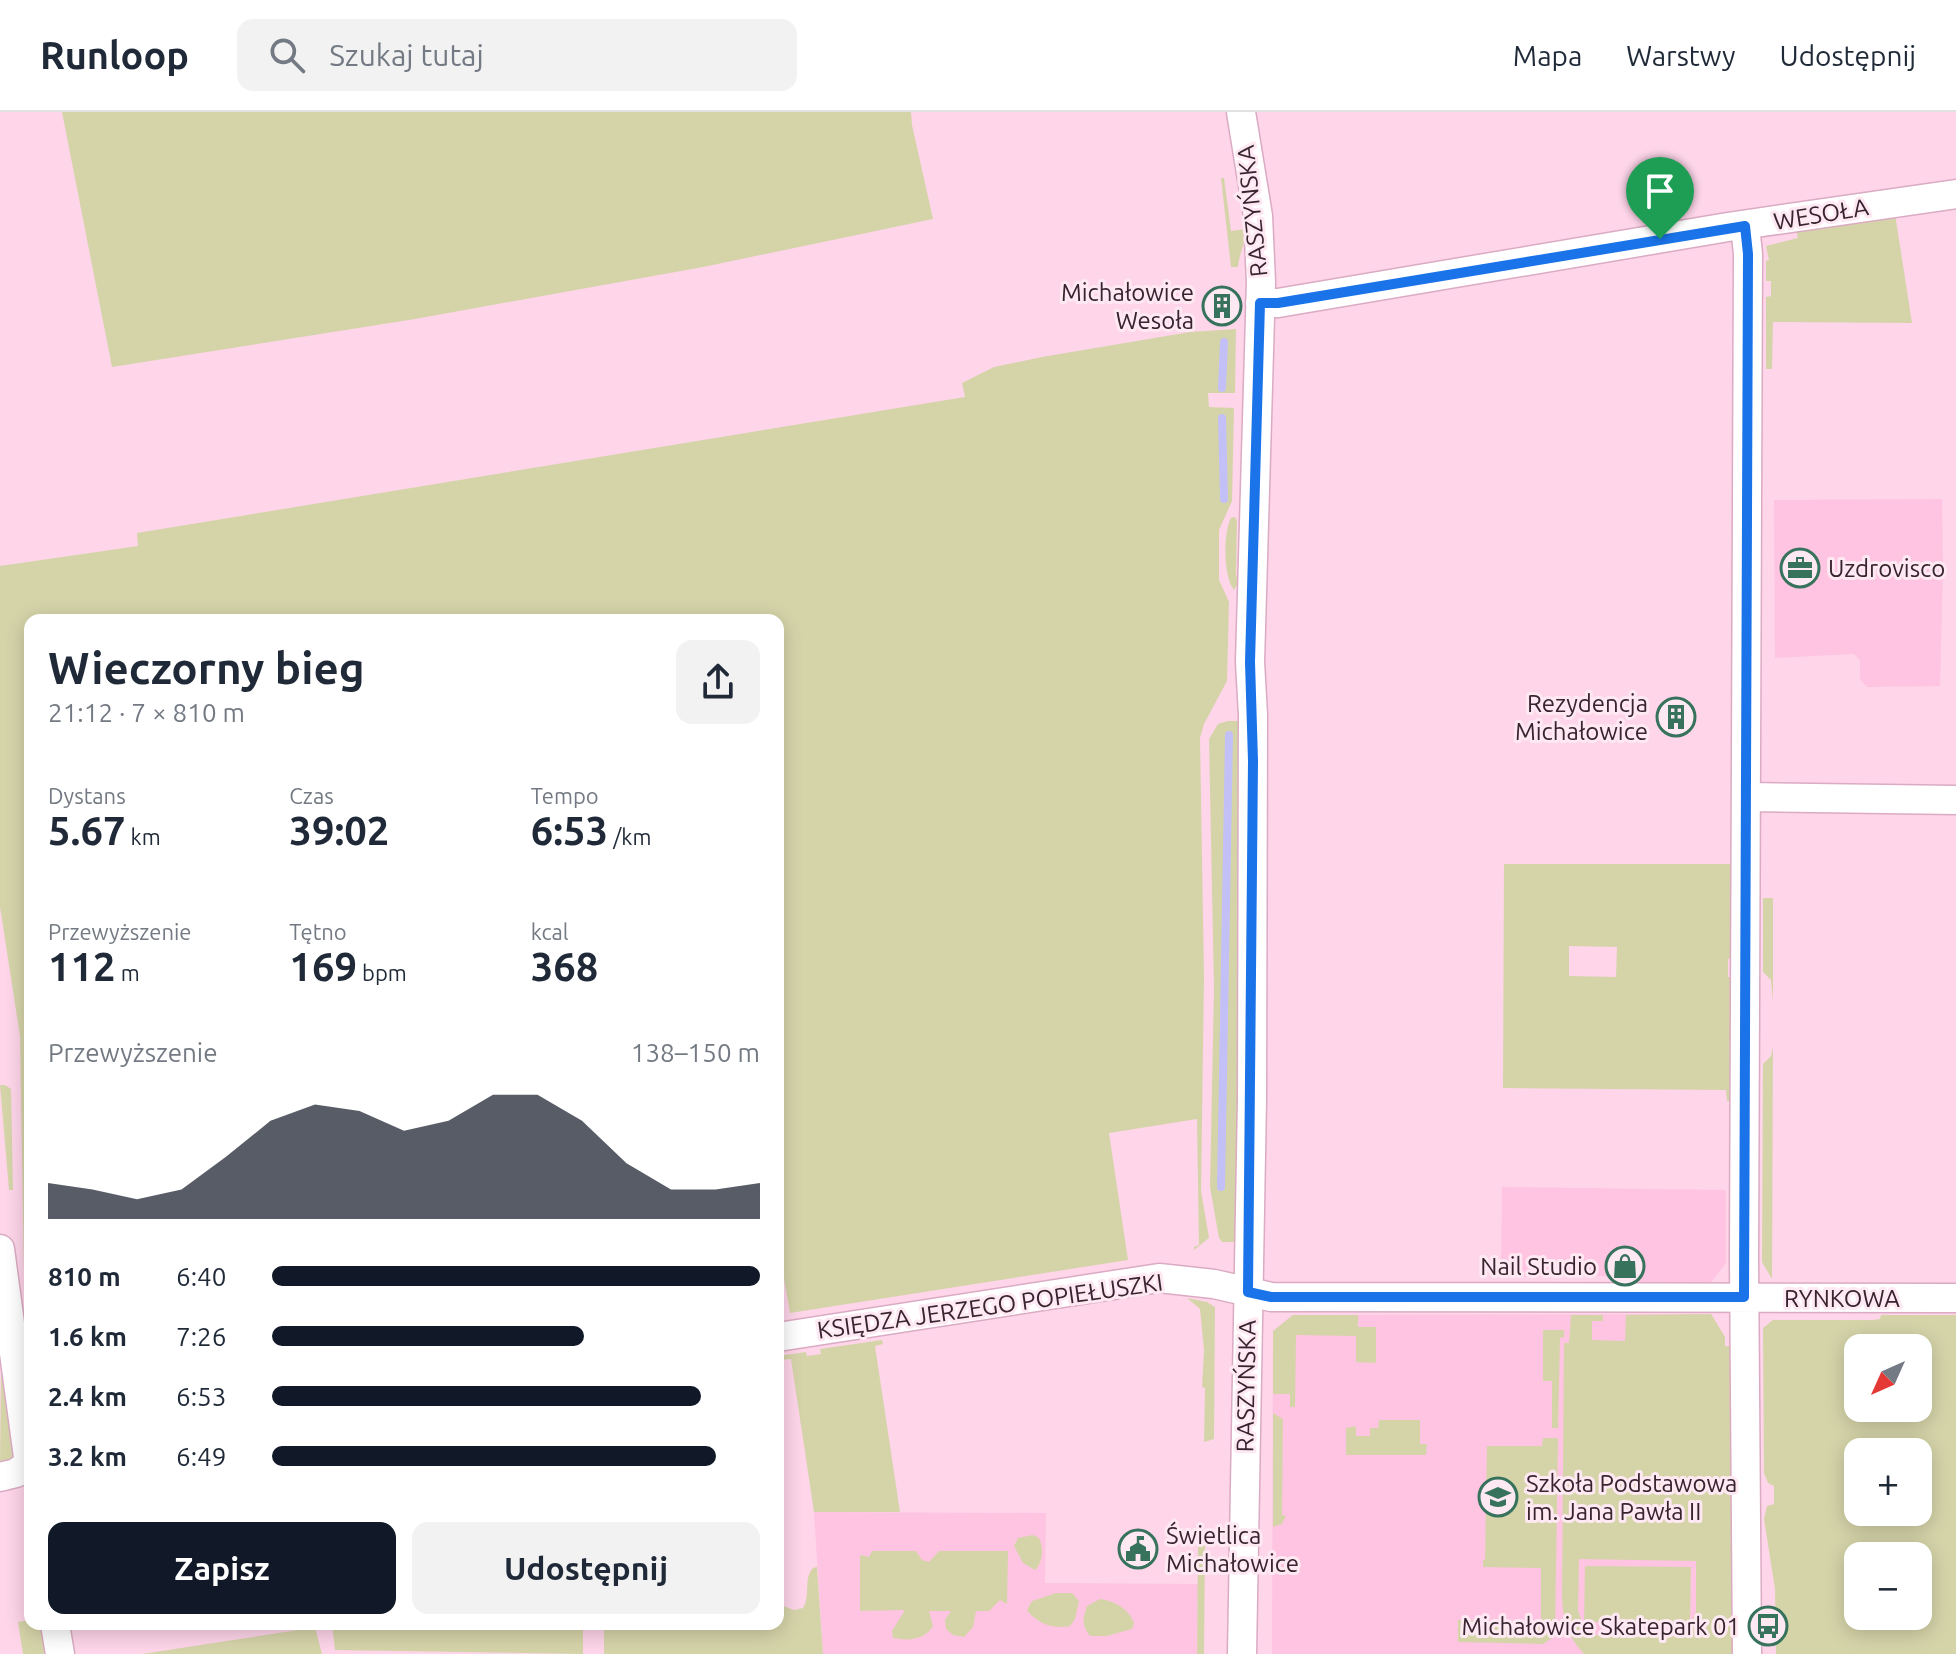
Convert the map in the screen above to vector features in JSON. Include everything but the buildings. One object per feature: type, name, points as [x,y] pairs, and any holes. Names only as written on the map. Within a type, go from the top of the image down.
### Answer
[{"type":"street","name":"RASZYŃSKA","points":[[1241,112],[1258,216],[1260,303],[1250,662],[1253,761],[1242,1654]]},
{"type":"street","name":"WESOŁA","points":[[1260,303],[1278,303],[1956,194]]},
{"type":"street","points":[[1745,226],[1748,254],[1744,1297],[1747,1654]]},
{"type":"street","points":[[1747,797],[1956,800]]},
{"type":"street","points":[[0,1249],[24,1423]]},
{"type":"street","name":"KSIĘDZA JERZEGO POPIEŁUSZKI","points":[[784,1336],[1159,1278],[1192,1280],[1248,1292]]},
{"type":"street","name":"RYNKOWA","points":[[1248,1292],[1271,1297],[1956,1298]]},
{"type":"street","points":[[0,1477],[24,1469]]},
{"type":"street","points":[[56,1630],[60,1654]]},
{"type":"shaded area","points":[[1942,499],[1940,686],[1867,687],[1860,679],[1860,660],[1854,654],[1775,658],[1774,500]]},
{"type":"shaded area","points":[[1502,1187],[1726,1190],[1726,1263],[1710,1284],[1615,1284],[1614,1276],[1501,1277]]},
{"type":"shaded area","name":"Szkoła Podstawowa im. Jana Pawła II","points":[[1711,1314],[1725,1337],[1723,1654],[1272,1654],[1273,1331],[1293,1315]]},
{"type":"shaded area","points":[[814,1512],[1046,1513],[1045,1583],[1198,1584],[1197,1654],[823,1654]]},
{"type":"green space","points":[[62,112],[911,112],[933,219],[703,267],[415,319],[112,367]]},
{"type":"green space","points":[[1221,178],[1224,178],[1231,231],[1246,229],[1238,267],[1231,267]]},
{"type":"green space","points":[[1895,214],[1912,323],[1773,322],[1772,369],[1766,369],[1766,297],[1771,296],[1771,281],[1766,281],[1766,261],[1769,260],[1766,246],[1798,238],[1796,229]]},
{"type":"green space","points":[[1236,329],[1235,393],[1208,393],[1209,407],[1234,408],[1232,501],[1219,530],[1219,580],[1229,602],[1227,681],[1200,738],[1204,977],[1201,1191],[1209,1238],[1194,1250],[1199,1245],[1197,1119],[1109,1133],[1128,1260],[790,1313],[784,1278],[784,614],[24,614],[24,1274],[20,1036],[0,907],[0,566],[138,546],[137,533],[965,397],[962,383],[994,367],[1190,332]]},
{"type":"green space","points":[[1235,517],[1236,575],[1239,581],[1234,590],[1225,555],[1228,525]]},
{"type":"green space","points":[[1242,721],[1239,1242],[1222,1242],[1219,1238],[1210,1187],[1214,989],[1209,739],[1218,724]]},
{"type":"green space","points":[[1504,864],[1734,864],[1733,958],[1728,959],[1728,977],[1733,977],[1733,1101],[1727,1101],[1726,1090],[1503,1088]],"holes":[[[1569,946],[1617,947],[1616,977],[1569,976]]]},
{"type":"green space","points":[[1763,898],[1773,898],[1773,1002],[1771,980],[1763,972]]},
{"type":"green space","points":[[1773,1047],[1772,1279],[1762,1262],[1763,1064],[1771,1056]]},
{"type":"green space","points":[[0,1085],[11,1089],[13,1190],[9,1190]]},
{"type":"green space","points":[[1187,1298],[1215,1307],[1214,1439],[1204,1442],[1204,1350],[1200,1309]]},
{"type":"green space","points":[[1711,1314],[1725,1337],[1725,1346],[1736,1346],[1737,1654],[1584,1654],[1574,1642],[1565,1622],[1562,1599],[1564,1343],[1569,1343],[1571,1315],[1603,1315],[1603,1321],[1592,1321],[1592,1340],[1625,1341],[1626,1315]],"holes":[[[1579,1559],[1696,1561],[1696,1611],[1686,1636],[1587,1635],[1578,1611]]]},
{"type":"green space","points":[[1293,1315],[1358,1315],[1358,1327],[1376,1327],[1376,1363],[1356,1362],[1356,1336],[1296,1335],[1295,1407],[1290,1407],[1290,1394],[1273,1394],[1273,1331]]},
{"type":"green space","points":[[1881,1315],[1956,1315],[1956,1654],[1776,1654],[1775,1589],[1764,1519],[1767,1506],[1774,1504],[1774,1486],[1768,1483],[1764,1473],[1763,1328],[1773,1320],[1880,1319]]},
{"type":"green space","points":[[1543,1330],[1564,1330],[1564,1337],[1560,1338],[1558,1428],[1552,1428],[1552,1381],[1543,1381]]},
{"type":"green space","points":[[882,1340],[883,1344],[875,1346],[900,1512],[814,1512],[791,1359],[784,1360],[784,1355],[806,1352],[807,1356],[821,1354],[820,1349]]},
{"type":"green space","points":[[1,1371],[7,1376],[14,1454],[8,1463],[0,1467]]},
{"type":"green space","points":[[1273,1413],[1283,1419],[1282,1515],[1286,1516],[1282,1524],[1273,1527]]},
{"type":"green space","points":[[1379,1420],[1420,1420],[1420,1444],[1427,1444],[1426,1455],[1346,1455],[1346,1428],[1356,1426],[1356,1436],[1370,1436],[1370,1428],[1378,1428]]},
{"type":"green space","points":[[1543,1438],[1558,1438],[1555,1636],[1543,1644],[1458,1642],[1458,1620],[1541,1622],[1541,1568],[1483,1567],[1483,1560],[1487,1446],[1542,1446]]},
{"type":"green space","points":[[1033,1535],[1039,1538],[1042,1550],[1040,1563],[1035,1570],[1023,1563],[1014,1546],[1018,1538]]},
{"type":"green space","points":[[1198,1542],[1205,1542],[1204,1654],[1197,1654]]},
{"type":"green space","points":[[872,1551],[916,1551],[922,1560],[929,1562],[939,1551],[1008,1551],[1007,1604],[1000,1600],[989,1611],[976,1611],[973,1627],[964,1637],[953,1635],[946,1629],[945,1620],[951,1611],[929,1611],[933,1626],[930,1631],[921,1637],[893,1638],[892,1631],[905,1610],[860,1611],[860,1555],[869,1557]]},
{"type":"green space","points":[[1585,1566],[1691,1567],[1690,1624],[1584,1622]]},
{"type":"green space","points":[[817,1567],[823,1654],[604,1654],[604,1630],[784,1630],[784,1606],[794,1610],[803,1608],[808,1577]]},
{"type":"green space","points":[[1056,1593],[1072,1593],[1079,1601],[1070,1626],[1046,1624],[1035,1619],[1027,1610],[1032,1601]]},
{"type":"green space","points":[[1100,1599],[1125,1610],[1134,1623],[1132,1629],[1107,1636],[1090,1636],[1084,1625],[1087,1606]]},
{"type":"green space","points":[[24,1621],[24,1630],[45,1630],[49,1654],[23,1654],[18,1622]]},
{"type":"green space","points":[[298,1630],[316,1630],[322,1654],[142,1654]]},
{"type":"green space","points":[[333,1630],[583,1630],[583,1654],[335,1650]]},
{"type":"waterway","points":[[1222,388],[1224,342]]},
{"type":"waterway","points":[[1222,418],[1224,499]]},
{"type":"waterway","points":[[1221,1187],[1229,735]]},
{"type":"place","name":"Michałowice Wesoła","points":[[1222,306]]},
{"type":"place","name":"Uzdrovisco","points":[[1800,568]]},
{"type":"place","name":"Rezydencja Michałowice","points":[[1676,717]]},
{"type":"place","name":"Nail Studio","points":[[1625,1266]]},
{"type":"place","name":"Szkoła Podstawowa im. Jana Pawła II","points":[[1498,1497]]},
{"type":"place","name":"Świetlica Michałowice","points":[[1138,1549]]},
{"type":"place","name":"Michałowice Skatepark 01","points":[[1768,1626]]},
{"type":"route","points":[[1745,226],[1748,254],[1744,1297],[1271,1297],[1248,1292],[1252,1099],[1253,761],[1250,662],[1260,303],[1278,303],[1660,239],[1745,226]]}]
